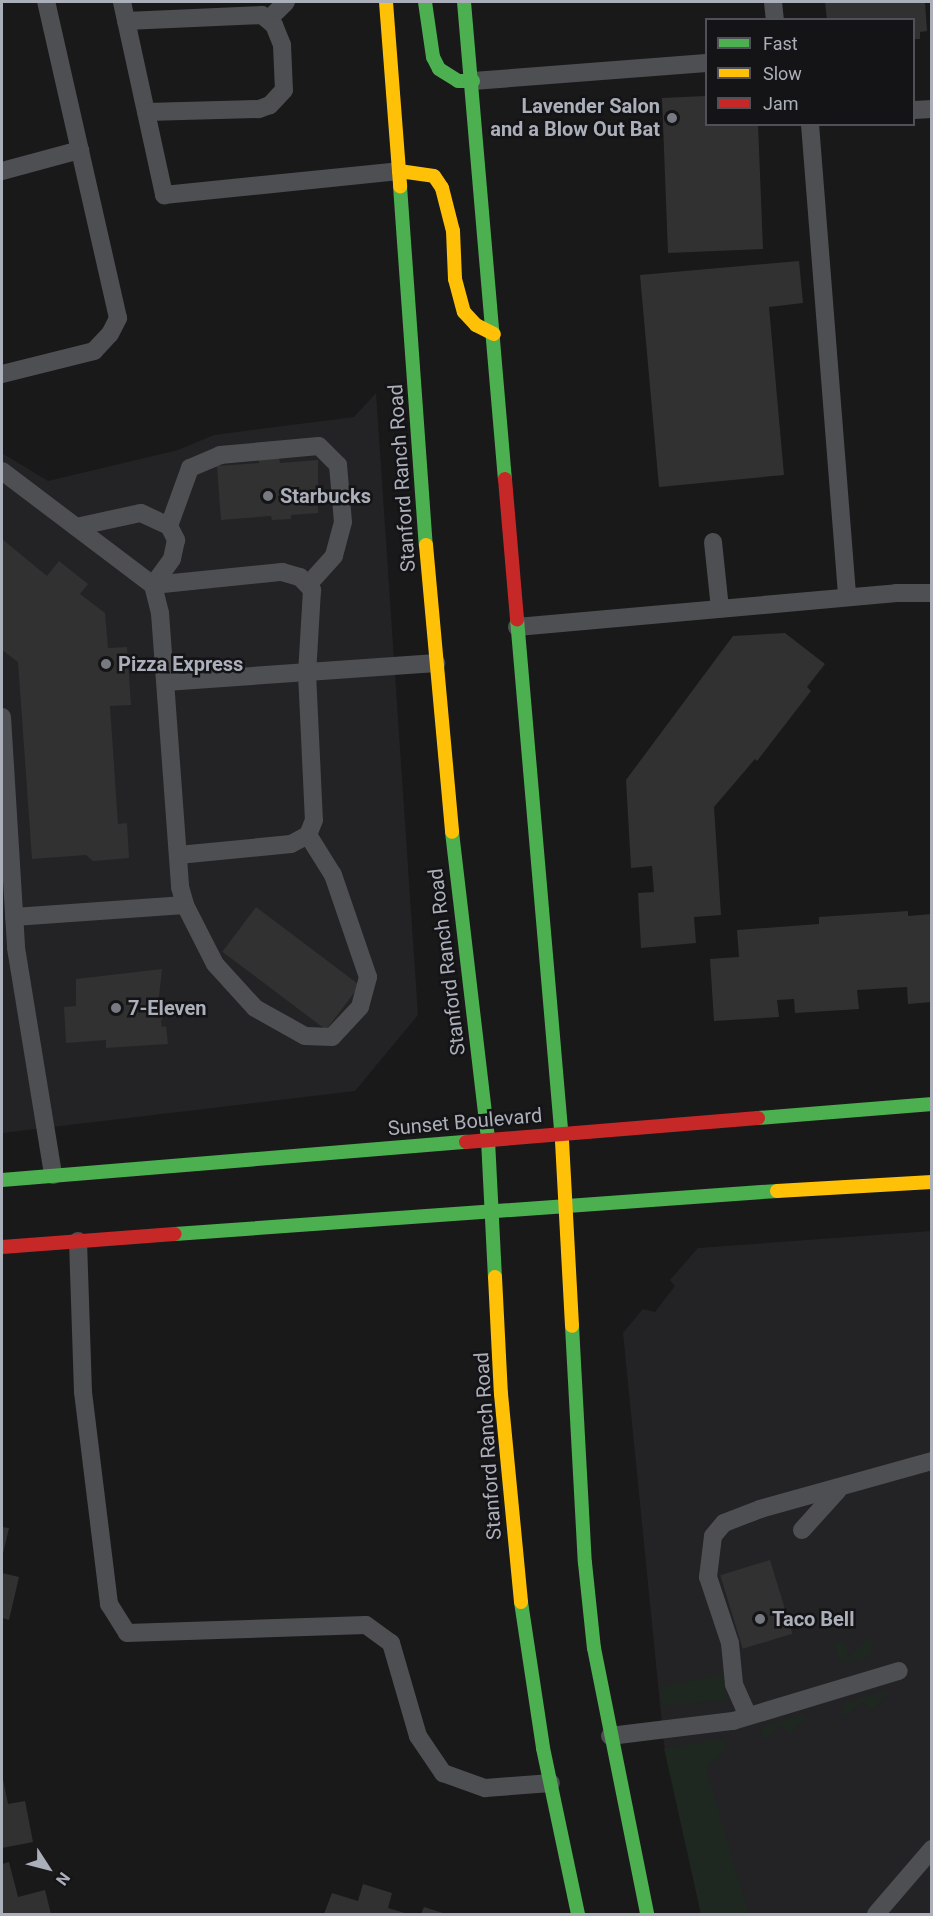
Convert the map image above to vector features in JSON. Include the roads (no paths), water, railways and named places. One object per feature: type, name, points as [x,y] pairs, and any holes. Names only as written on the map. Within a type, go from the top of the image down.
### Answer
[{"type":"main road","name":"Stanford Ranch Road","points":[[386,2],[441,741],[488,1140],[501,1394],[516,1572],[526,1656],[578,1914]]},
{"type":"main road","points":[[425,2],[433,57],[439,69],[458,81],[473,81]]},
{"type":"main road","points":[[464,2],[473,81],[517,627],[562,1134],[585,1563],[610,1736],[647,1914]]},
{"type":"main road","points":[[399,171],[434,176],[442,188],[453,231],[455,279],[464,312],[477,326],[494,334]]},
{"type":"main road","name":"Sunset Boulevard","points":[[2,1180],[932,1104]]},
{"type":"main road","points":[[2,1247],[493,1209],[932,1182]]},
{"type":"lane","points":[[2,374],[94,351],[110,334],[118,318],[46,2]]},
{"type":"lane","points":[[122,2],[164,195],[399,171]]},
{"type":"lane","points":[[269,19],[286,2]]},
{"type":"lane","points":[[772,2],[775,18]]},
{"type":"lane","points":[[126,21],[262,15],[269,19],[282,45],[284,90],[278,99],[259,109],[146,112]]},
{"type":"lane","points":[[473,81],[705,63]]},
{"type":"lane","points":[[915,110],[932,109]]},
{"type":"lane","points":[[810,126],[847,597]]},
{"type":"lane","points":[[2,171],[80,150]]},
{"type":"lane","points":[[169,526],[190,468],[220,455],[319,446],[338,465],[344,522],[334,556],[309,584]]},
{"type":"lane","points":[[2,471],[153,585],[160,613],[178,855],[185,905],[215,964],[255,1008],[305,1036],[332,1037],[360,1007],[368,977],[333,875],[308,835]]},
{"type":"lane","points":[[76,527],[141,513],[169,526],[176,540],[172,559],[153,585]]},
{"type":"lane","points":[[713,542],[720,609]]},
{"type":"lane","points":[[153,585],[282,572],[309,584],[312,590],[307,673],[314,820],[308,835],[291,844],[178,855]]},
{"type":"lane","points":[[517,627],[847,597],[932,593]]},
{"type":"lane","points":[[166,682],[436,663]]},
{"type":"lane","points":[[2,717],[14,917],[53,1175]]},
{"type":"lane","points":[[14,917],[185,905]]},
{"type":"lane","points":[[78,1241],[83,1392],[109,1604],[127,1633],[366,1625],[391,1643],[418,1736],[443,1773],[485,1788],[550,1783]]},
{"type":"lane","points":[[748,1716],[734,1684],[730,1643],[708,1577],[713,1536],[724,1523],[751,1513],[844,1489],[932,1461]]},
{"type":"lane","points":[[802,1530],[844,1489]]},
{"type":"lane","points":[[610,1736],[748,1716],[899,1671]]},
{"type":"lane","points":[[876,1914],[932,1850]]},
{"type":"place","name":"Lavender Salon and a Blow Out Bat","points":[[672,118]]},
{"type":"place","name":"Starbucks","points":[[268,496]]},
{"type":"place","name":"Pizza Express","points":[[106,664]]},
{"type":"place","name":"7-Eleven","points":[[116,1008]]},
{"type":"place","name":"Taco Bell","points":[[760,1619]]}]
